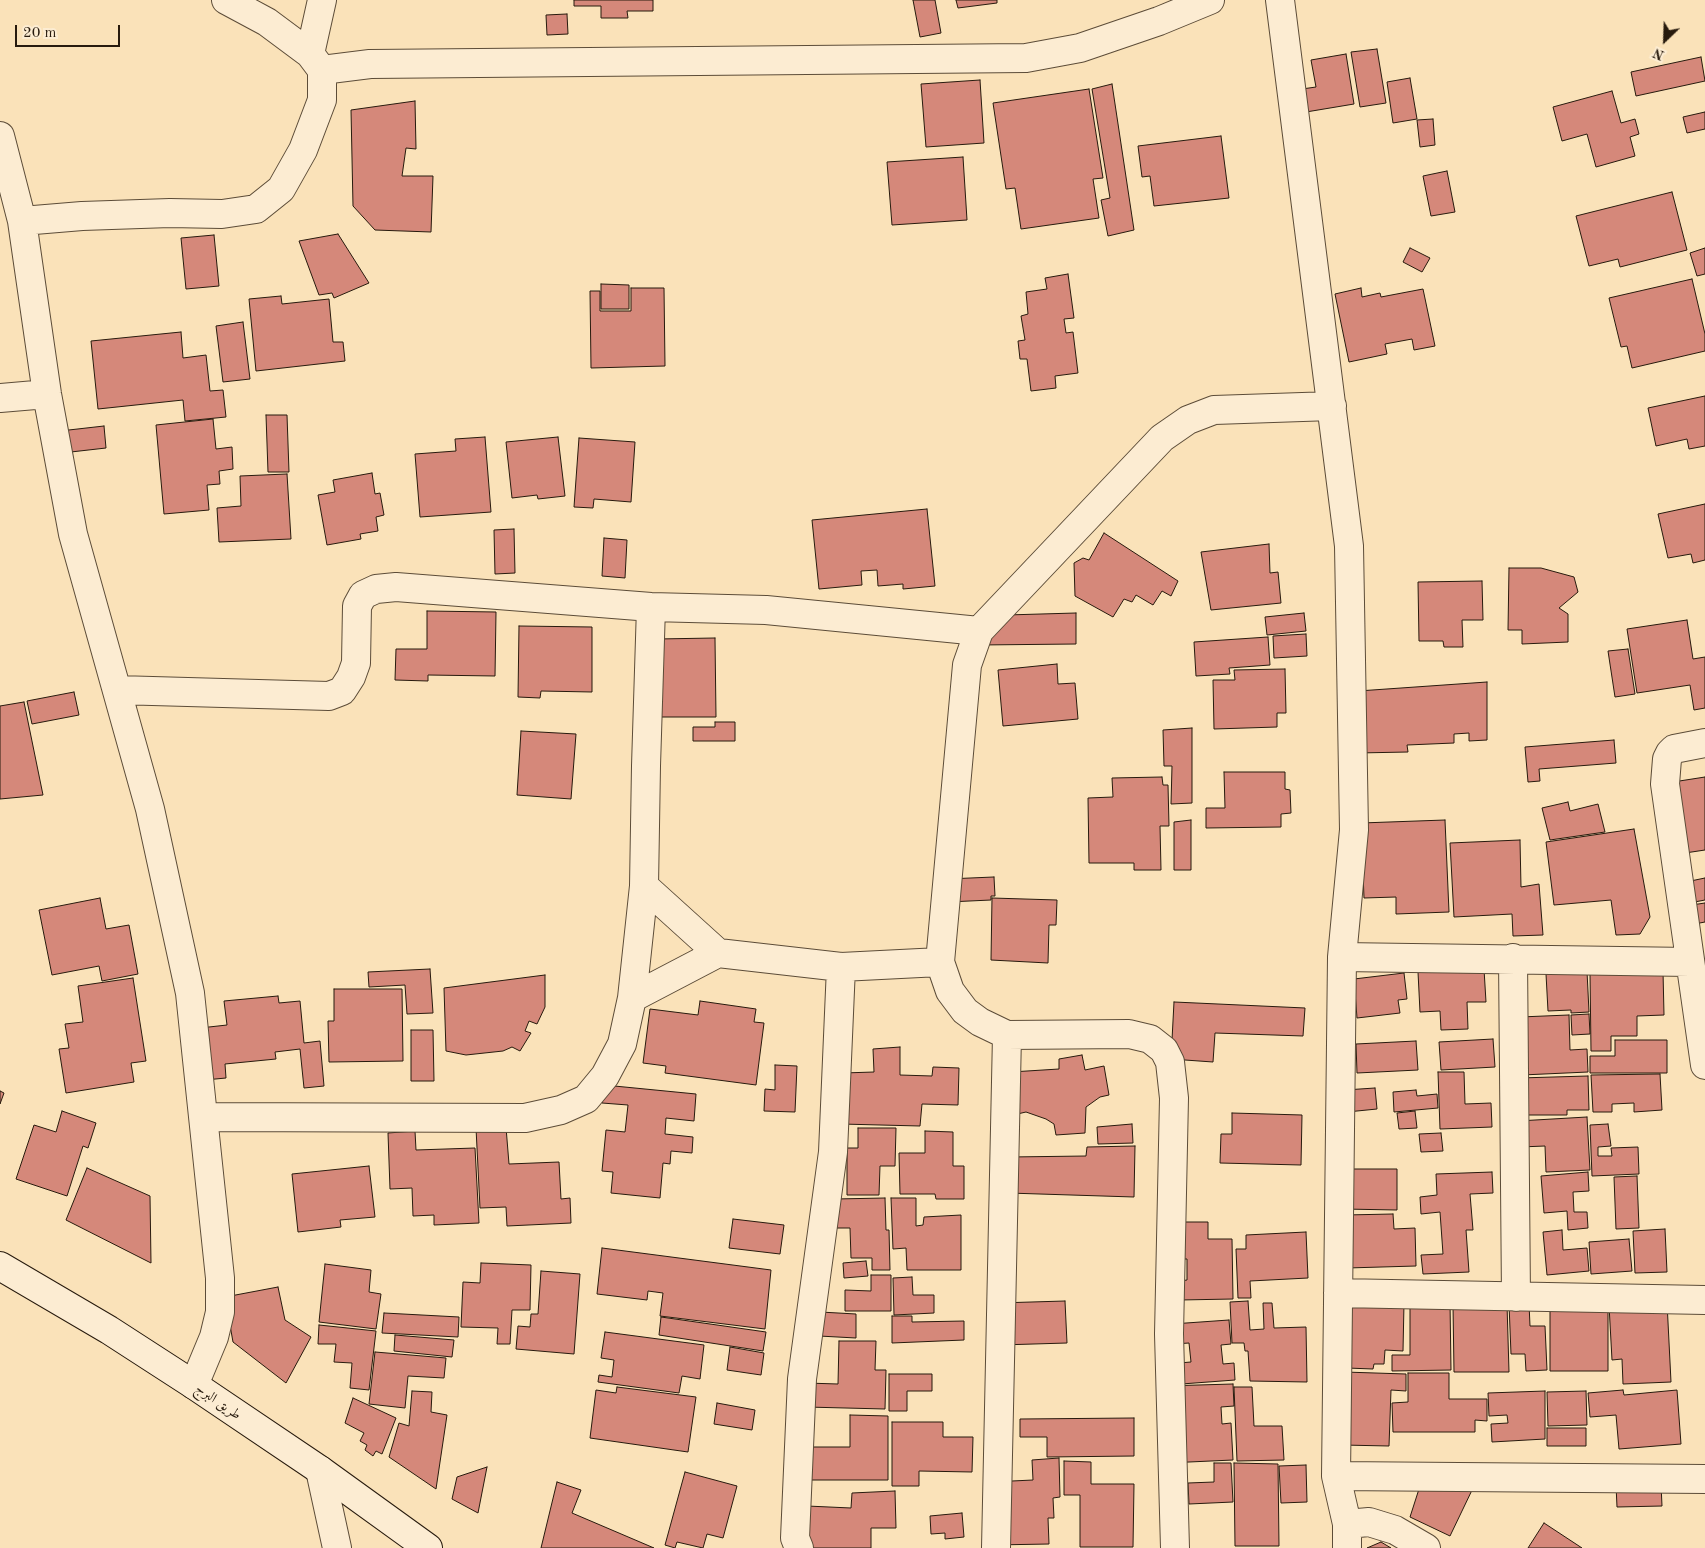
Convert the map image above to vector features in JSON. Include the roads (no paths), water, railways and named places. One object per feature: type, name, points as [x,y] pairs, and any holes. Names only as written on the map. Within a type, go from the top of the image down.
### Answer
[{"type":"street","points":[[226,0],[266,22],[316,62],[370,64],[1026,58],[1080,48],[1160,21],[1210,0]]},
{"type":"street","points":[[22,221],[170,213],[222,214],[256,209],[281,188],[303,150],[322,100],[316,62],[322,0]]},
{"type":"street","points":[[1280,0],[1349,546],[1351,593],[1354,830],[1342,957],[1336,1476],[1347,1536],[1369,1522],[1395,1530],[1426,1548]]},
{"type":"street","points":[[0,136],[22,221],[47,394],[73,534],[150,809],[190,993],[220,1278],[220,1312],[214,1337],[194,1385]]},
{"type":"street","points":[[0,398],[47,394]]},
{"type":"street","points":[[1175,1548],[1169,1334],[1174,1098],[1170,1062],[1164,1050],[1150,1039],[1129,1034],[1007,1035],[980,1022],[965,1011],[950,991],[940,962],[967,665],[979,631],[1162,438],[1188,420],[1214,410],[1332,406]]},
{"type":"street","points":[[117,690],[329,696],[342,691],[351,677],[356,663],[357,606],[363,595],[376,589],[396,587],[651,607],[766,610],[979,631]]},
{"type":"street","points":[[203,1117],[524,1118],[560,1110],[586,1099],[605,1076],[622,1044],[632,998],[644,886],[651,607]]},
{"type":"street","points":[[1705,743],[1674,749],[1670,753],[1667,759],[1665,784],[1705,1065]]},
{"type":"street","points":[[644,886],[718,953]]},
{"type":"street","points":[[632,998],[718,953],[841,967],[940,962]]},
{"type":"street","points":[[1342,957],[1690,962]]},
{"type":"street","points":[[1513,958],[1516,1297]]},
{"type":"street","points":[[799,1548],[796,1538],[802,1379],[833,1152],[841,967]]},
{"type":"street","points":[[996,1548],[1007,1035]]},
{"type":"street","name":"طريق البرج","points":[[0,1266],[109,1330],[194,1385],[320,1470],[428,1548]]},
{"type":"street","points":[[1338,1293],[1705,1300]]},
{"type":"street","points":[[320,1470],[337,1548]]},
{"type":"street","points":[[1336,1476],[1705,1479]]}]
